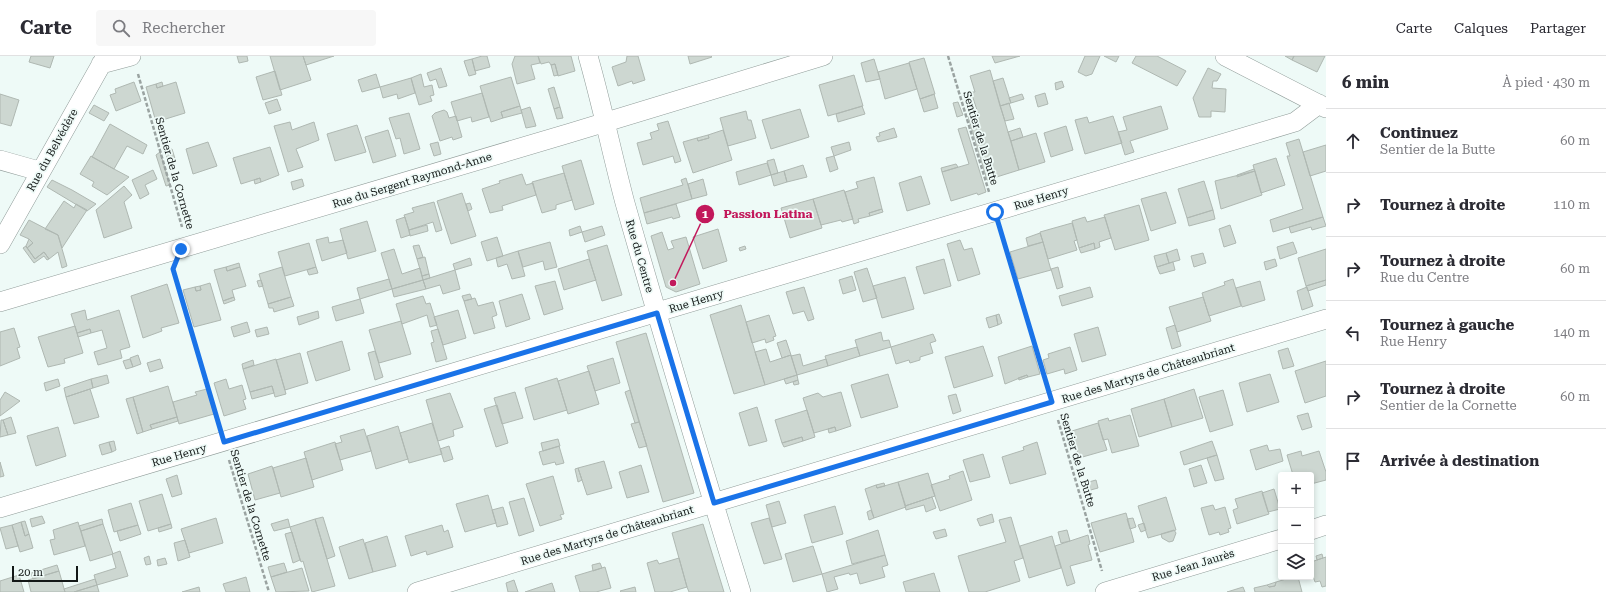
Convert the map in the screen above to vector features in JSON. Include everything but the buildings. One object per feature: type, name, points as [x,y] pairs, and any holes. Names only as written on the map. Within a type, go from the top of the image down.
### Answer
[{"type":"street","name":"Rue du Centre","points":[[588,56],[612,155],[657,313],[742,592]]},
{"type":"street","name":"Rue du Sergent Raymond-Anne","points":[[0,302],[605,123],[823,56]]},
{"type":"street","points":[[1225,56],[1322,106]]},
{"type":"street","points":[[103,60],[134,62]]},
{"type":"street","name":"Rue du Belvédère","points":[[0,244],[39,171],[103,60]]},
{"type":"street","name":"Rue Henry","points":[[0,508],[1295,122],[1322,106]]},
{"type":"street","points":[[0,160],[39,171]]},
{"type":"street","name":"Rue des Martyrs de Châteaubriant","points":[[417,592],[1326,319]]},
{"type":"street","points":[[1314,529],[1326,525]]},
{"type":"street","name":"Rue Jean Jaurès","points":[[1107,591],[1278,540]]},
{"type":"path","name":"Sentier de la Butte","points":[[948,56],[1107,591]]},
{"type":"path","name":"Sentier de la Cornette","points":[[134,62],[186,238],[173,269],[269,592]]},
{"type":"place","name":"Passion Latina","points":[[673,283]]},
{"type":"route","points":[[181,249],[173,269],[224,442],[657,313],[714,503],[1052,402],[995,212]]}]
